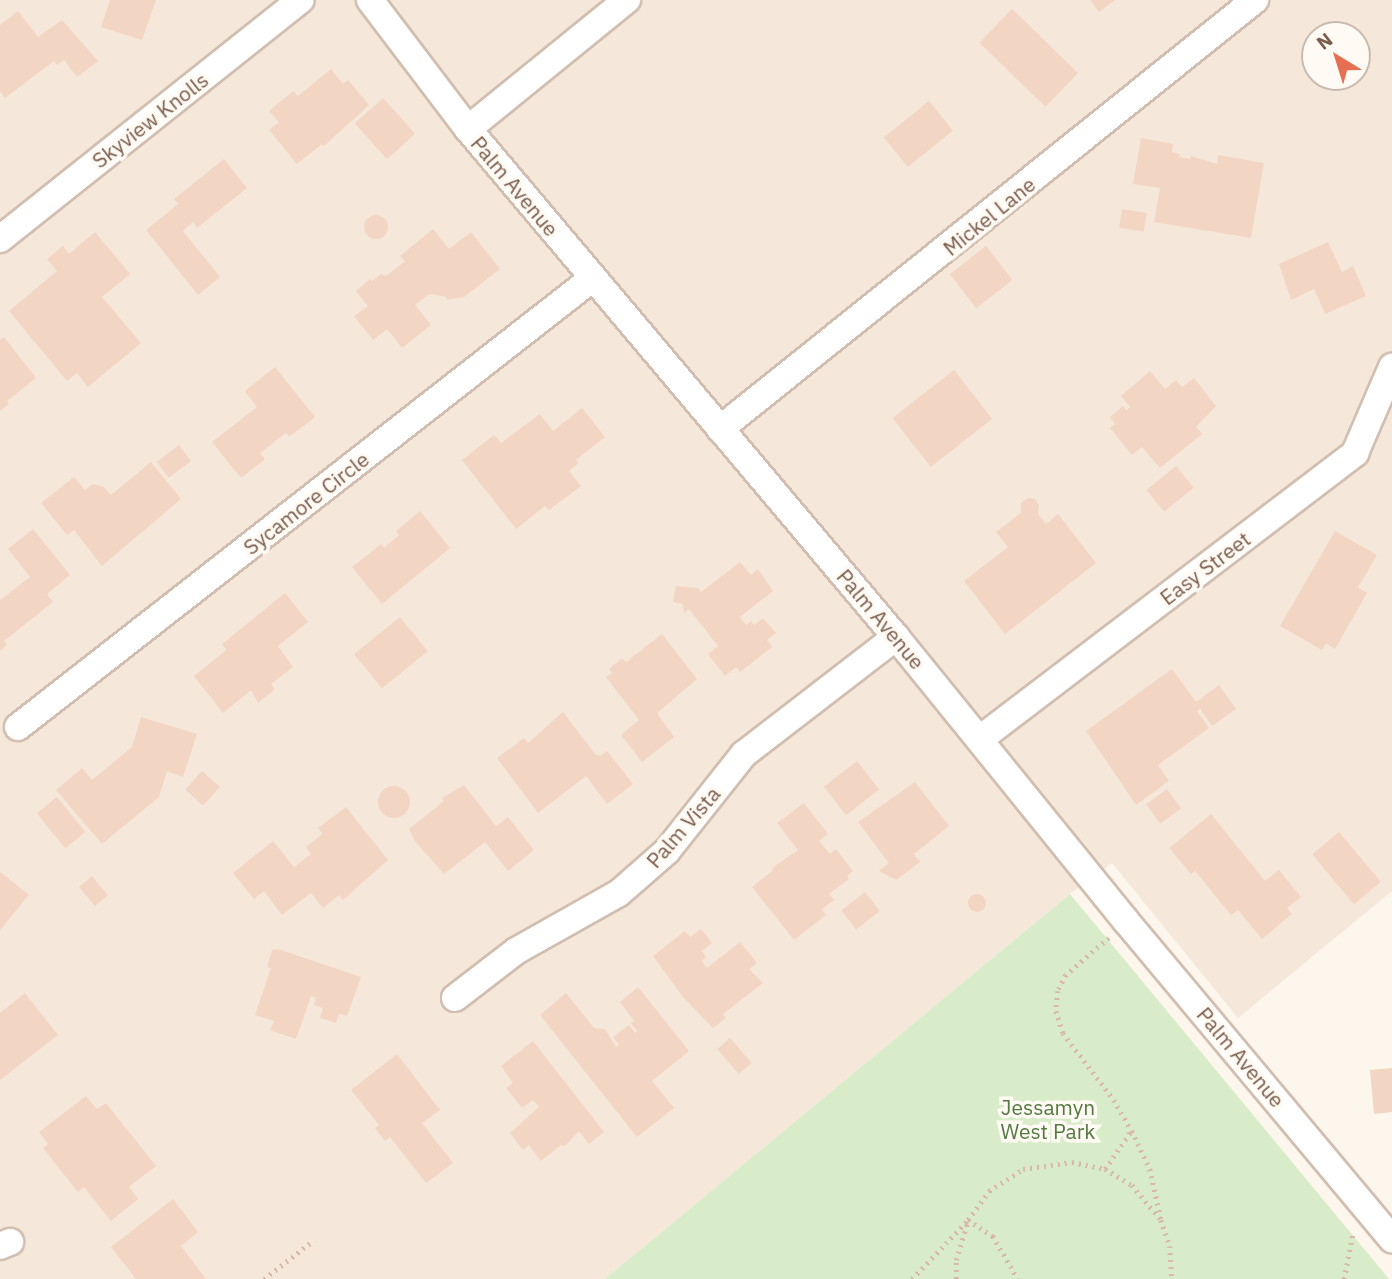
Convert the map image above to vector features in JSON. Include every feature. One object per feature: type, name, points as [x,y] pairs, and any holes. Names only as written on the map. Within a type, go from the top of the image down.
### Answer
[{"type":"street","name":"Skyview Knolls","points":[[0,239],[301,0]]},
{"type":"street","name":"Palm Avenue","points":[[370,0],[468,129],[896,637],[1126,921],[1367,1205],[1392,1239]]},
{"type":"street","points":[[468,129],[627,0]]},
{"type":"street","name":"Mickel Lane","points":[[720,429],[1255,0]]},
{"type":"street","name":"Sycamore Circle","points":[[18,727],[593,278]]},
{"type":"street","name":"Easy Street","points":[[979,739],[1355,453],[1392,367]]},
{"type":"street","name":"Palm Vista","points":[[455,998],[516,951],[619,893],[667,851],[744,754],[896,637]]},
{"type":"path","points":[[1126,921],[1066,975],[1058,991],[1056,1011],[1063,1033],[1107,1090],[1132,1130],[1150,1169],[1161,1220],[1170,1246],[1172,1279]]},
{"type":"path","points":[[1105,1169],[1132,1130]]},
{"type":"path","points":[[912,1279],[968,1220],[989,1191],[1023,1169],[1072,1162],[1105,1169],[1132,1185],[1161,1220]]},
{"type":"path","points":[[1344,1279],[1352,1234],[1367,1205]]},
{"type":"path","points":[[956,1279],[956,1260],[968,1220]]},
{"type":"path","points":[[968,1220],[993,1236],[1018,1279]]},
{"type":"path","points":[[264,1279],[314,1240]]},
{"type":"shaded area","points":[[0,0],[1392,0],[1392,891],[1238,1018],[1112,863],[1070,894],[605,1279],[0,1279]]},
{"type":"green space","name":"Jessamyn West Park","points":[[1070,894],[1389,1279],[605,1279]]},
{"type":"building","points":[[110,0],[156,0],[142,40],[101,27]]},
{"type":"building","points":[[1090,0],[1115,0],[1099,12]]},
{"type":"building","points":[[1012,9],[1078,73],[1046,107],[979,43]]},
{"type":"building","points":[[18,11],[38,37],[62,20],[98,61],[77,77],[64,60],[57,65],[54,61],[5,98],[0,91],[0,25]]},
{"type":"building","points":[[331,69],[343,84],[348,80],[369,105],[324,146],[322,144],[297,164],[269,130],[279,122],[269,111],[293,91],[298,96]]},
{"type":"building","points":[[383,98],[415,134],[387,159],[355,123]]},
{"type":"building","points":[[929,101],[953,131],[908,167],[884,138]]},
{"type":"building","points":[[1141,138],[1173,144],[1172,152],[1180,154],[1179,157],[1190,159],[1191,156],[1217,164],[1218,155],[1264,163],[1251,238],[1154,222],[1160,188],[1133,184]]},
{"type":"building","points":[[224,159],[247,188],[197,228],[193,222],[183,231],[220,277],[198,295],[146,230],[178,204],[174,199]]},
{"type":"building","points":[[1122,209],[1147,213],[1144,232],[1119,228]]},
{"type":"building","points":[[376,215],[385,218],[388,227],[385,236],[376,239],[367,236],[364,227],[367,218]]},
{"type":"building","points":[[433,229],[449,249],[471,232],[500,269],[464,297],[446,300],[447,297],[429,294],[415,305],[431,325],[402,348],[387,329],[373,340],[354,316],[368,306],[356,291],[370,279],[372,281],[381,274],[386,276],[405,261],[400,256]]},
{"type":"building","points":[[95,232],[130,274],[102,297],[141,343],[88,387],[77,373],[67,381],[9,311],[57,271],[47,259],[63,246],[69,254]]},
{"type":"building","points":[[1328,242],[1342,272],[1353,266],[1366,296],[1325,314],[1314,289],[1291,300],[1279,264]]},
{"type":"building","points":[[986,246],[1012,280],[976,308],[950,274]]},
{"type":"building","points":[[4,337],[36,378],[7,401],[9,404],[0,411],[0,340]]},
{"type":"building","points":[[275,367],[315,417],[289,437],[286,433],[260,453],[265,459],[241,478],[212,442],[257,407],[245,391]]},
{"type":"building","points":[[954,370],[992,419],[931,467],[893,418]]},
{"type":"building","points":[[1150,371],[1165,389],[1176,380],[1182,387],[1194,378],[1216,406],[1196,427],[1202,434],[1160,468],[1142,447],[1132,455],[1110,428],[1115,424],[1110,417],[1123,406],[1126,410],[1130,407],[1121,396]]},
{"type":"building","points":[[582,408],[605,437],[576,460],[579,463],[569,471],[581,486],[549,510],[545,506],[516,529],[462,460],[494,435],[501,443],[540,414],[553,431]]},
{"type":"building","points":[[179,445],[191,461],[169,478],[157,462]]},
{"type":"building","points":[[151,462],[181,499],[102,566],[74,530],[67,535],[41,503],[74,477],[85,490],[93,484],[104,487],[111,495]]},
{"type":"building","points":[[1176,466],[1194,488],[1164,512],[1146,490]]},
{"type":"building","points":[[1028,498],[1035,499],[1039,505],[1038,514],[1046,524],[1058,514],[1096,563],[1005,634],[964,581],[1008,547],[996,532],[1021,513],[1021,503]]},
{"type":"building","points":[[420,511],[450,548],[382,604],[352,567],[381,544],[384,548],[399,535],[396,531]]},
{"type":"building","points":[[33,529],[70,575],[47,594],[53,602],[4,641],[7,645],[0,651],[0,600],[30,577],[8,549]]},
{"type":"building","points":[[1335,531],[1377,555],[1358,587],[1367,593],[1335,649],[1326,643],[1322,650],[1280,626]]},
{"type":"building","points":[[740,562],[751,575],[758,569],[773,591],[740,617],[746,625],[751,621],[754,625],[763,618],[776,633],[767,640],[772,647],[740,672],[736,667],[725,676],[708,654],[718,646],[689,609],[684,613],[683,604],[673,602],[676,586],[698,588],[701,592]]},
{"type":"building","points":[[285,593],[308,622],[278,646],[293,667],[271,684],[275,689],[258,703],[251,690],[223,713],[194,676],[226,650],[222,644]]},
{"type":"building","points":[[400,617],[428,651],[382,688],[354,654]]},
{"type":"building","points":[[662,634],[697,679],[657,713],[674,737],[642,762],[621,735],[639,720],[606,677],[612,673],[609,669],[622,658],[626,662]]},
{"type":"building","points":[[1172,669],[1196,702],[1219,685],[1236,709],[1212,726],[1200,709],[1197,711],[1209,728],[1158,765],[1169,781],[1136,805],[1086,731]]},
{"type":"building","points":[[563,712],[595,754],[600,756],[607,751],[633,784],[607,804],[586,776],[538,813],[497,758],[524,738],[528,743]]},
{"type":"building","points":[[141,717],[197,734],[183,777],[167,771],[159,797],[102,844],[56,790],[82,768],[92,780],[132,747]]},
{"type":"building","points":[[857,761],[879,789],[846,815],[824,787]]},
{"type":"building","points":[[202,771],[220,787],[203,806],[185,790]]},
{"type":"building","points":[[915,782],[949,826],[914,854],[920,862],[896,880],[879,871],[889,863],[858,822]]},
{"type":"building","points":[[464,785],[496,826],[508,817],[534,850],[508,871],[485,842],[444,874],[414,840],[409,829],[444,801],[442,798]]},
{"type":"building","points":[[394,786],[406,790],[410,802],[406,814],[394,818],[382,814],[378,802],[382,790]]},
{"type":"building","points":[[1167,789],[1181,808],[1160,824],[1146,804]]},
{"type":"building","points":[[57,797],[85,832],[65,848],[37,813]]},
{"type":"building","points":[[804,803],[828,834],[819,841],[830,854],[836,849],[853,871],[847,876],[849,879],[829,894],[834,900],[822,909],[826,915],[794,940],[752,887],[773,870],[772,868],[798,850],[777,823]]},
{"type":"building","points":[[346,807],[388,860],[343,900],[339,895],[323,908],[311,893],[282,915],[264,891],[254,899],[233,873],[273,841],[294,867],[311,854],[306,847],[322,834],[318,828]]},
{"type":"building","points":[[1211,814],[1265,881],[1279,870],[1301,897],[1287,908],[1292,914],[1262,939],[1238,910],[1231,915],[1195,871],[1191,874],[1169,848]]},
{"type":"building","points":[[1339,832],[1381,882],[1354,904],[1312,854]]},
{"type":"building","points":[[0,872],[29,895],[0,930]]},
{"type":"building","points":[[92,876],[108,895],[95,906],[79,887]]},
{"type":"building","points":[[865,892],[880,911],[856,929],[841,910]]},
{"type":"building","points":[[977,894],[984,896],[984,910],[977,912],[970,910],[968,903],[970,896]]},
{"type":"building","points":[[701,929],[712,943],[702,951],[706,957],[702,961],[707,968],[740,942],[757,963],[749,969],[763,983],[723,1014],[726,1018],[713,1028],[683,997],[653,956],[685,931],[690,937]]},
{"type":"building","points":[[278,949],[361,977],[347,1016],[339,1014],[336,1023],[320,1018],[323,1008],[314,1005],[316,998],[311,996],[296,1039],[270,1030],[274,1021],[255,1015],[271,968],[267,967],[272,950]]},
{"type":"building","points":[[638,987],[689,1051],[652,1081],[674,1108],[637,1137],[540,1015],[566,993],[594,1028],[605,1029],[616,1047],[619,1045],[613,1037],[629,1025],[635,1033],[637,1031],[631,1023],[634,1021],[620,1002]]},
{"type":"building","points":[[25,993],[58,1035],[0,1080],[0,1013]]},
{"type":"building","points":[[730,1038],[752,1063],[739,1074],[717,1049]]},
{"type":"building","points":[[533,1041],[604,1132],[589,1144],[579,1131],[565,1146],[561,1145],[541,1161],[529,1145],[523,1150],[510,1133],[539,1107],[533,1100],[522,1108],[506,1088],[513,1083],[501,1066]]},
{"type":"building","points":[[397,1054],[440,1110],[422,1123],[453,1163],[426,1183],[390,1137],[385,1141],[375,1128],[379,1125],[351,1090]]},
{"type":"building","points":[[1392,1068],[1392,1112],[1374,1114],[1370,1070]]},
{"type":"building","points":[[86,1096],[97,1109],[106,1103],[156,1166],[129,1187],[138,1199],[111,1221],[84,1187],[78,1192],[43,1148],[48,1144],[39,1132]]},
{"type":"building","points":[[173,1199],[198,1232],[181,1246],[206,1279],[136,1279],[111,1247]]}]
